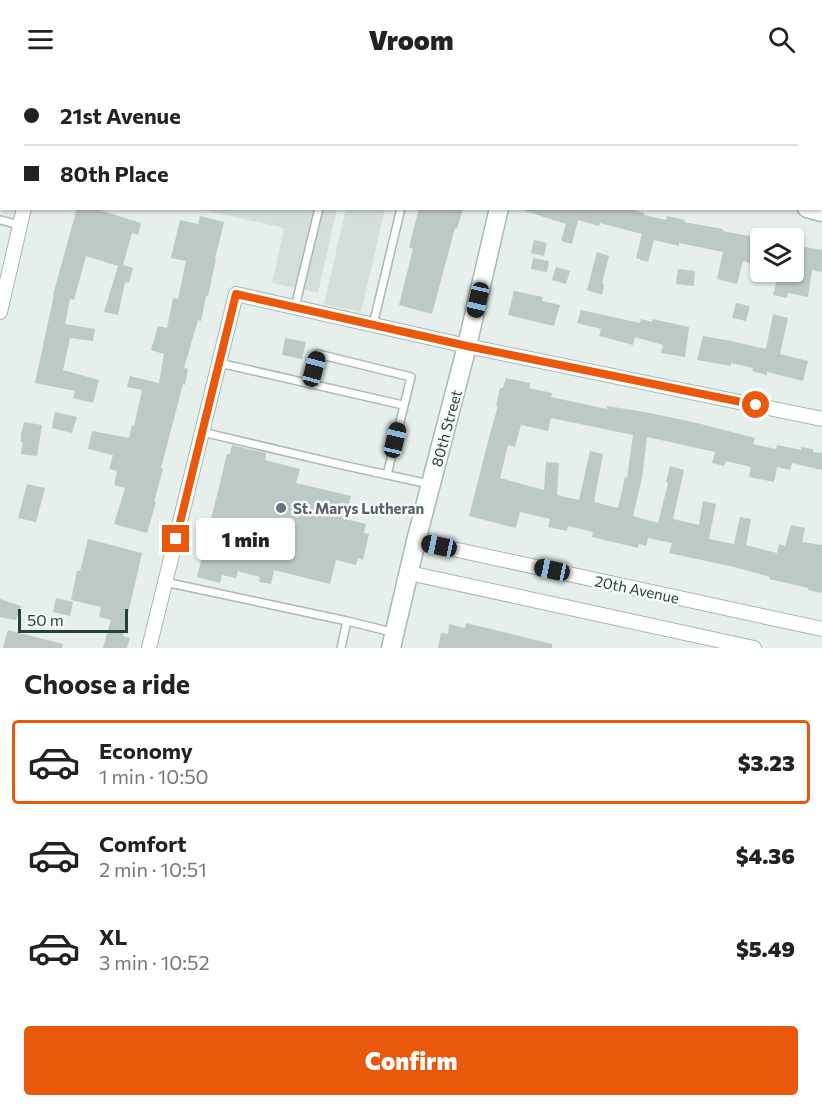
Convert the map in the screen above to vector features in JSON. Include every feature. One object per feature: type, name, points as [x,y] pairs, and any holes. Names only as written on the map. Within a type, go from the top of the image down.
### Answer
[{"type":"street","points":[[0,312],[24,210]]},
{"type":"street","name":"80th Street","points":[[393,640],[499,210]]},
{"type":"street","points":[[151,648],[236,294],[467,346],[822,419]]},
{"type":"street","name":"20th Avenue","points":[[416,541],[822,629]]},
{"type":"street","points":[[409,573],[754,648]]},
{"type":"lane","points":[[295,307],[319,210]]},
{"type":"lane","points":[[373,324],[401,210]]},
{"type":"lane","points":[[0,220],[20,225]]},
{"type":"lane","points":[[310,384],[318,354],[411,377],[387,475]]},
{"type":"lane","points":[[219,363],[403,405]]},
{"type":"lane","points":[[202,432],[431,485]]},
{"type":"lane","points":[[165,582],[347,621],[393,640]]},
{"type":"lane","points":[[341,648],[347,621]]},
{"type":"shaded area","points":[[203,210],[337,210],[318,293],[272,283],[284,228]]},
{"type":"shaded area","points":[[346,210],[385,210],[361,312],[324,304]]},
{"type":"building","points":[[76,210],[99,210],[141,223],[138,235],[132,233],[123,265],[133,268],[129,283],[125,282],[118,315],[104,312],[118,266],[86,256],[74,300],[70,299],[65,324],[95,329],[93,341],[70,338],[63,370],[99,380],[93,403],[73,398],[75,391],[35,383],[53,295]]},
{"type":"building","points":[[418,210],[462,210],[457,229],[455,228],[432,314],[399,305],[413,249],[409,247]]},
{"type":"building","points":[[634,210],[666,220],[667,216],[685,220],[684,222],[750,236],[750,263],[743,261],[737,284],[717,279],[723,252],[654,240],[648,262],[636,258],[642,234],[578,220],[572,244],[561,241],[566,224],[525,211]]},
{"type":"building","points":[[200,216],[224,222],[208,296],[206,296],[201,321],[198,320],[184,368],[188,369],[185,385],[183,384],[161,468],[163,469],[154,502],[156,502],[147,533],[114,524],[125,488],[114,485],[117,471],[109,469],[113,455],[88,449],[92,431],[129,438],[142,390],[127,387],[130,376],[159,383],[164,354],[151,350],[158,326],[167,328],[173,298],[178,299],[186,261],[171,258],[180,220],[198,224]]},
{"type":"building","points":[[534,240],[547,243],[544,256],[531,253]]},
{"type":"building","points":[[804,247],[822,250],[822,272],[812,270],[808,297],[788,293],[787,298],[773,295],[776,282],[804,282]]},
{"type":"building","points":[[597,252],[609,256],[602,283],[604,284],[602,295],[587,290]]},
{"type":"building","points":[[533,258],[549,261],[547,272],[531,269]]},
{"type":"building","points":[[556,267],[570,271],[566,284],[552,280]]},
{"type":"building","points":[[678,269],[695,271],[694,286],[676,284]]},
{"type":"building","points":[[514,291],[543,297],[542,301],[560,305],[554,326],[508,315]]},
{"type":"building","points":[[736,303],[750,306],[746,321],[732,318]]},
{"type":"building","points":[[581,310],[640,323],[641,319],[652,322],[652,319],[689,327],[685,357],[661,353],[663,345],[635,337],[633,345],[599,336],[601,329],[577,323]]},
{"type":"building","points":[[773,314],[788,318],[780,354],[808,361],[803,381],[767,372],[767,375],[752,371],[753,368],[731,363],[731,366],[697,360],[703,336],[766,349]]},
{"type":"building","points":[[285,338],[306,342],[302,359],[282,355]]},
{"type":"building","points":[[506,378],[530,383],[529,388],[552,393],[551,397],[607,409],[607,406],[697,423],[755,438],[753,444],[776,449],[777,445],[801,450],[801,447],[822,453],[822,470],[792,463],[790,470],[777,467],[774,482],[749,477],[751,467],[726,461],[724,466],[712,463],[715,452],[647,437],[642,478],[633,516],[658,523],[670,466],[684,470],[673,519],[699,525],[703,501],[716,504],[709,539],[734,544],[740,517],[751,519],[746,545],[777,553],[779,544],[785,546],[791,525],[805,528],[802,542],[822,545],[822,593],[734,567],[669,553],[672,543],[648,538],[646,546],[639,544],[638,548],[592,537],[593,532],[568,526],[567,531],[548,527],[550,519],[520,512],[516,528],[469,516],[498,406],[496,406],[500,388],[503,388]],"holes":[[[551,418],[633,435],[627,478],[625,477],[618,508],[594,502],[603,454],[590,451],[579,500],[557,495],[559,463],[546,462],[544,490],[500,478],[508,445],[515,447],[521,425],[548,431]]]},
{"type":"building","points":[[55,412],[77,417],[72,433],[52,428]]},
{"type":"building","points":[[24,422],[42,425],[37,456],[21,454],[23,442],[21,442],[21,434]]},
{"type":"building","name":"St. Marys Lutheran","points":[[232,445],[266,453],[265,460],[300,469],[296,483],[351,496],[345,519],[366,524],[364,533],[369,534],[363,560],[358,558],[356,565],[336,560],[330,584],[274,570],[271,584],[259,582],[260,577],[238,571],[236,578],[222,575],[220,583],[197,577],[227,454],[230,454]]},
{"type":"building","points":[[27,484],[45,488],[36,522],[18,518]]},
{"type":"building","points":[[88,539],[142,553],[123,636],[130,638],[127,648],[103,648],[111,620],[99,617],[101,607],[71,600],[77,571],[80,571]]},
{"type":"building","points":[[56,598],[73,602],[70,616],[53,612]]},
{"type":"building","points":[[0,599],[21,606],[16,620],[0,617]]},
{"type":"building","points":[[466,623],[552,644],[552,648],[438,648],[441,633],[448,634],[449,624],[465,628]]},
{"type":"building","points":[[8,630],[63,644],[62,648],[3,648]]},
{"type":"place","name":"St. Marys Lutheran","points":[[281,508]]},
{"type":"route","points":[[176,539],[236,294],[467,346],[756,405]]}]
